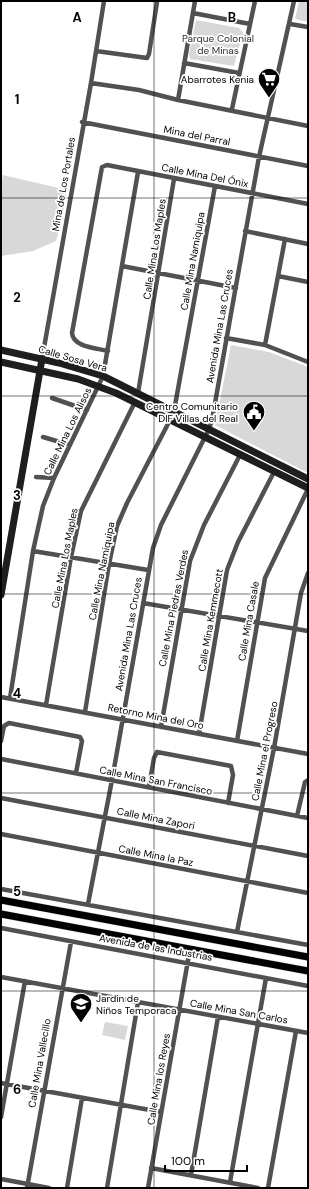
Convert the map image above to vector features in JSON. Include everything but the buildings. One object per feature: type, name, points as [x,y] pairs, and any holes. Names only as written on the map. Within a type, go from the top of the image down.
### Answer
[{"type":"main road","name":"Calle Sosa Vera","points":[[1,350],[42,359],[103,376],[308,479]]},
{"type":"main road","points":[[1,595],[42,359]]},
{"type":"main road","points":[[1,362],[78,379],[99,386],[135,402],[308,489]]},
{"type":"main road","name":"Avenida de las Industrias","points":[[1,900],[308,957]]},
{"type":"main road","name":"Avenida de las Industrias","points":[[1,914],[308,971]]},
{"type":"street","name":"Mina de Los Portales","points":[[42,359],[104,1]]},
{"type":"street","points":[[96,51],[147,58],[151,46],[156,1]]},
{"type":"street","points":[[178,100],[195,1]]},
{"type":"street","points":[[232,109],[255,1]]},
{"type":"street","name":"Avenida Mina Las Cruces","points":[[88,904],[112,780],[154,543],[161,525],[209,429],[259,157],[269,118],[294,1]]},
{"type":"street","points":[[193,13],[250,24]]},
{"type":"street","points":[[290,24],[308,27]]},
{"type":"street","points":[[184,63],[239,73]]},
{"type":"street","points":[[91,83],[139,90],[178,100],[232,109],[308,126]]},
{"type":"street","name":"Mina del Parral","points":[[82,122],[308,166]]},
{"type":"street","name":"Calle Mina Del Ónix","points":[[108,352],[77,343],[73,339],[72,333],[100,169],[106,165],[308,204]]},
{"type":"street","name":"Calle Mina Los Alisos","points":[[10,698],[33,551],[43,506],[54,478],[103,376],[138,172]]},
{"type":"street","name":"Calle Mina Los Maples","points":[[138,393],[174,179]]},
{"type":"street","name":"Calle Mina Namiquipa","points":[[174,411],[215,186]]},
{"type":"street","points":[[245,231],[308,244]]},
{"type":"street","points":[[265,345],[285,239]]},
{"type":"street","points":[[122,266],[236,288]]},
{"type":"street","points":[[278,276],[308,282]]},
{"type":"street","points":[[226,338],[265,345],[308,362]]},
{"type":"street","points":[[52,398],[87,410]]},
{"type":"street","name":"Calle Mina Los Maples","points":[[46,705],[78,522],[85,501],[135,402]]},
{"type":"street","name":"Calle Mina Namiquipa","points":[[85,712],[109,564],[117,526],[127,503],[170,420]]},
{"type":"street","points":[[43,437],[70,445]]},
{"type":"street","name":"Calle Mina Piedras Verdes","points":[[162,727],[181,610],[193,549],[204,524],[240,455]]},
{"type":"street","name":"Calle Mina Kemmecott","points":[[199,734],[220,616],[223,586],[231,556],[274,472]]},
{"type":"street","points":[[36,476],[54,478]]},
{"type":"street","name":"Calle Mina Casale","points":[[237,741],[261,592],[269,566],[308,489]]},
{"type":"street","points":[[33,551],[148,570]]},
{"type":"street","name":"Calle Mina el Progreso","points":[[237,932],[274,748],[301,593],[308,573]]},
{"type":"street","points":[[143,603],[308,631]]},
{"type":"street","name":"Retorno Mina del Oro","points":[[1,697],[308,754]]},
{"type":"street","points":[[1,741],[4,726],[9,723],[80,737],[82,741],[76,773]]},
{"type":"street","points":[[149,787],[154,758],[157,752],[231,766],[233,775],[228,803]]},
{"type":"street","name":"Calle Mina San Francisco","points":[[1,759],[308,818]]},
{"type":"street","points":[[297,816],[305,782],[308,780]]},
{"type":"street","name":"Calle Mina Zapori","points":[[1,798],[308,856]]},
{"type":"street","name":"Calle Mina la Paz","points":[[1,834],[308,893]]},
{"type":"street","points":[[1,889],[308,945]]},
{"type":"street","name":"Avenida de las Industrias","points":[[1,928],[308,986]]},
{"type":"street","name":"Calle Mina Vallecillo","points":[[27,1186],[71,942]]},
{"type":"street","name":"Calle Mina los Reyes","points":[[148,1188],[190,949]]},
{"type":"street","name":"Calle Mina San Carlos","points":[[1,976],[308,1033]]},
{"type":"street","points":[[230,1182],[266,978]]},
{"type":"street","points":[[1,1117],[4,1083],[25,981]]},
{"type":"street","points":[[107,1188],[138,1002]]},
{"type":"street","points":[[191,1175],[218,1016]]},
{"type":"street","points":[[268,1188],[296,1031]]},
{"type":"street","points":[[4,1083],[161,1112]]},
{"type":"street","points":[[67,1188],[82,1098]]},
{"type":"street","points":[[151,1168],[258,1188]]},
{"type":"street","points":[[1,1179],[27,1186],[49,1188]]},
{"type":"green space","points":[[299,1],[308,1],[308,22],[295,19]]},
{"type":"green space","name":"Parque Colonial de Minas","points":[[196,20],[239,28],[243,33],[234,66],[190,59],[189,54]]},
{"type":"green space","points":[[3,175],[67,190],[62,219],[56,241],[33,251],[1,256],[1,184]]},
{"type":"green space","points":[[231,345],[269,352],[308,367],[308,473],[215,425]]},
{"type":"green space","points":[[105,1022],[128,1026],[125,1040],[102,1035]]},
{"type":"place","name":"Abarrotes Kenia","points":[[269,98]]},
{"type":"place","name":"Centro Comunitario DIF Villas del Real","points":[[254,432]]},
{"type":"place","name":"Jardín de Niños Temporaca","points":[[81,1024]]}]
